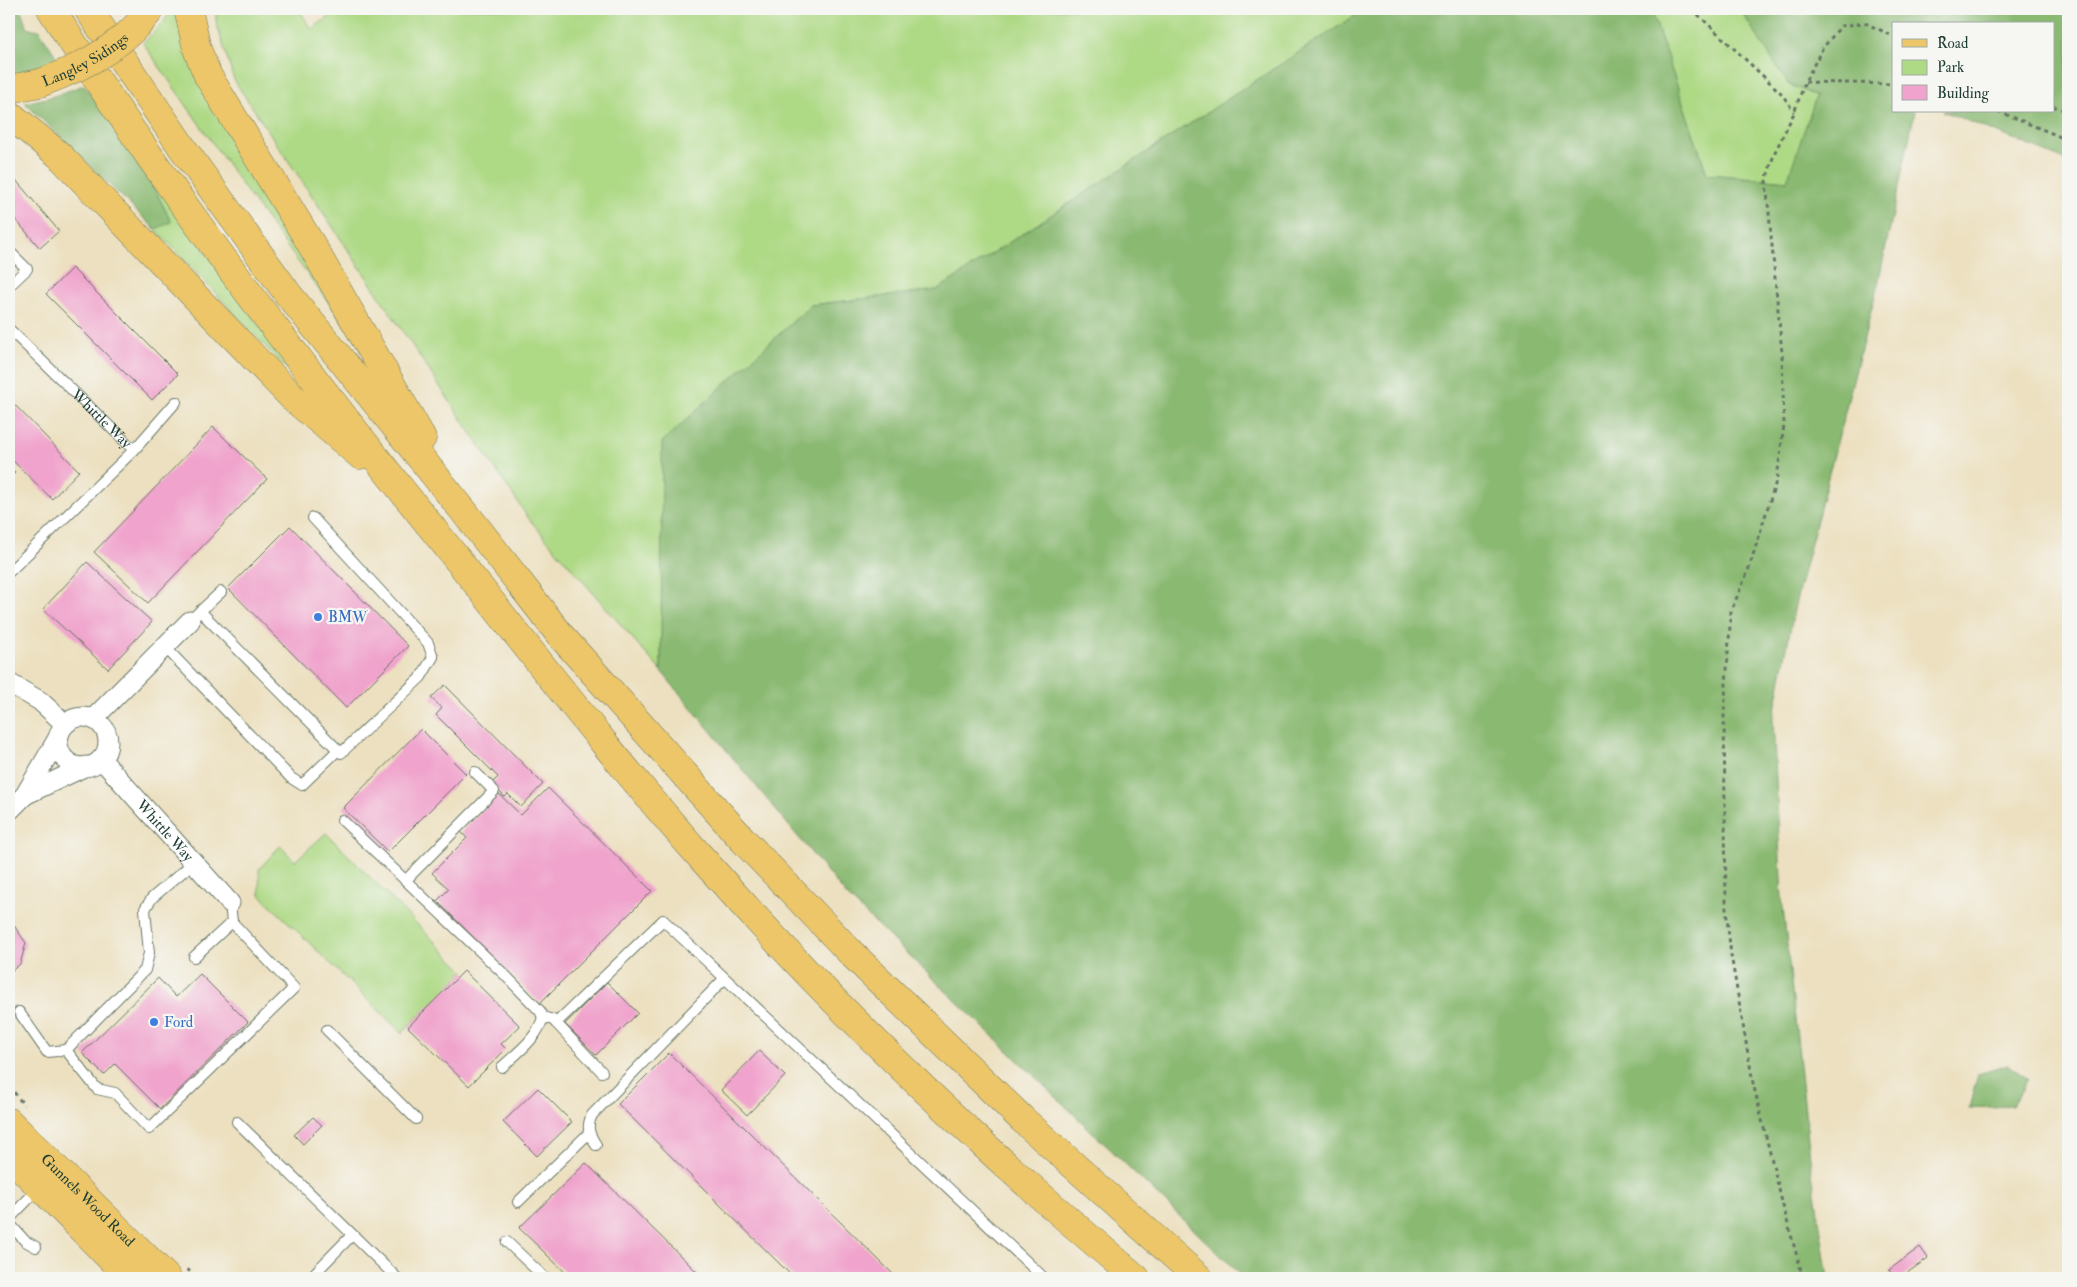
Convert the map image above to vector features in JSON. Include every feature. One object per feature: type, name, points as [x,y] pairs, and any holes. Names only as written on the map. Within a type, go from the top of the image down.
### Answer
[{"type":"main road","points":[[51,9],[134,131],[265,315],[404,494],[629,772],[707,864],[826,992],[995,1155],[1136,1278]]},
{"type":"main road","points":[[88,9],[178,142],[288,294],[462,509],[560,636],[756,854],[852,954],[1022,1119],[1199,1278]]},
{"type":"main road","name":"Langley Sidings","points":[[9,89],[40,83],[79,67],[99,55],[131,30],[151,9]]},
{"type":"main road","points":[[188,9],[197,49],[208,76],[311,244],[462,509]]},
{"type":"main road","points":[[9,114],[58,155],[292,397],[404,494]]},
{"type":"main road","name":"Gunnels Wood Road","points":[[9,1122],[167,1278]]},
{"type":"main road","name":"Gunnels Wood Road","points":[[9,1155],[130,1278]]},
{"type":"street","points":[[93,719],[195,616]]},
{"type":"street","points":[[9,683],[40,702],[62,730]]},
{"type":"street","points":[[9,811],[25,795],[62,730],[78,717],[93,719],[105,729],[108,745],[94,763],[25,795]]},
{"type":"street","name":"Whittle Way","points":[[62,730],[58,744],[63,757],[78,766],[94,763],[193,862],[230,903]]},
{"type":"lane","points":[[9,251],[27,269],[9,286]]},
{"type":"lane","name":"Whittle Way","points":[[9,329],[134,450],[9,572]]},
{"type":"lane","points":[[134,450],[176,402]]},
{"type":"lane","points":[[221,592],[195,616],[341,753],[421,677],[433,657],[428,643],[313,518]]},
{"type":"lane","points":[[164,646],[291,778],[302,785],[338,750]]},
{"type":"lane","points":[[406,880],[494,791],[475,772]]},
{"type":"lane","points":[[342,820],[506,976],[540,1011],[543,1017],[556,1023],[602,1072]]},
{"type":"lane","points":[[19,1012],[46,1052],[66,1050],[145,970],[149,953],[145,909],[152,898],[193,862]]},
{"type":"lane","points":[[66,1050],[97,1088],[116,1093],[150,1130],[294,988],[232,922],[230,903]]},
{"type":"lane","points":[[556,1023],[663,920],[1044,1278]]},
{"type":"lane","points":[[194,957],[232,922]]},
{"type":"lane","points":[[596,1145],[588,1134],[588,1123],[592,1115],[724,979]]},
{"type":"lane","points":[[502,1067],[527,1044],[540,1026],[543,1017]]},
{"type":"lane","points":[[327,1030],[416,1119]]},
{"type":"lane","points":[[237,1122],[397,1278]]},
{"type":"lane","points":[[518,1202],[588,1134]]},
{"type":"lane","points":[[9,1219],[40,1187]]},
{"type":"lane","points":[[9,1223],[25,1241],[36,1247]]},
{"type":"lane","points":[[310,1278],[352,1235]]},
{"type":"lane","points":[[507,1242],[545,1278]]},
{"type":"path","points":[[1692,9],[1782,94],[1794,113]]},
{"type":"path","points":[[1803,1278],[1753,1083],[1731,955],[1726,909],[1724,732],[1731,611],[1748,571],[1776,478],[1784,425],[1782,353],[1766,181],[1774,154],[1794,113],[1805,82],[1822,49],[1840,26],[1865,23],[1892,36]]},
{"type":"path","points":[[1805,82],[1892,84]]},
{"type":"path","points":[[2054,106],[2068,112]]},
{"type":"path","points":[[2000,112],[2068,140]]},
{"type":"green space","points":[[9,9],[20,9],[28,28],[39,30],[59,61],[40,70],[9,77]]},
{"type":"green space","points":[[172,9],[178,9],[375,366],[249,195],[143,43],[163,23]]},
{"type":"green space","points":[[216,9],[299,9],[311,29],[342,9],[1365,9],[937,290],[811,305],[663,442],[661,671],[529,519],[234,80],[216,22]]},
{"type":"green space","points":[[1365,9],[1651,9],[1707,174],[1787,181],[1816,96],[1788,84],[1740,9],[2068,9],[2068,161],[1946,112],[2054,112],[2054,22],[1892,22],[1892,112],[1915,112],[1878,284],[1795,605],[1773,720],[1782,898],[1811,1167],[1828,1278],[1244,1278],[847,896],[661,671],[662,442],[811,305],[937,290]]},
{"type":"green space","points":[[1651,9],[1740,9],[1788,84],[1816,96],[1788,181],[1707,174]]},
{"type":"green space","points":[[84,85],[143,165],[171,222],[155,229],[25,103],[51,97]]},
{"type":"green space","points":[[143,165],[303,386],[155,229],[171,222]]},
{"type":"green space","points":[[326,833],[464,971],[402,1033],[260,895],[259,869],[280,846],[295,861]]},
{"type":"green space","points":[[2008,1065],[2028,1079],[2012,1106],[1969,1108],[1978,1074]]},
{"type":"building","points":[[9,172],[59,231],[40,248],[9,212]]},
{"type":"building","points":[[72,268],[178,374],[152,400],[46,294]]},
{"type":"building","points":[[9,399],[79,471],[52,499],[9,457]]},
{"type":"building","points":[[213,427],[267,479],[148,603],[94,552]]},
{"type":"building","points":[[9,467],[15,473],[9,479]]},
{"type":"building","name":"BMW","points":[[290,526],[408,646],[346,708],[228,588]]},
{"type":"building","points":[[87,562],[152,622],[108,669],[43,609]]},
{"type":"building","points":[[445,685],[543,784],[521,807],[508,794],[505,797],[491,784],[498,777],[436,715],[442,708],[431,698]]},
{"type":"building","points":[[421,729],[466,774],[388,852],[343,808]]},
{"type":"building","points":[[548,788],[652,891],[540,1003],[437,901],[449,889],[432,873],[467,838],[461,832],[499,794],[521,815]]},
{"type":"building","points":[[9,924],[13,924],[26,943],[20,964],[9,973]]},
{"type":"building","points":[[464,971],[520,1026],[501,1044],[506,1049],[469,1086],[408,1027]]},
{"type":"building","points":[[200,974],[248,1022],[160,1109],[115,1064],[104,1075],[82,1053],[158,978],[176,997]]},
{"type":"building","points":[[607,982],[638,1013],[596,1055],[565,1024]]},
{"type":"building","points":[[759,1051],[785,1076],[747,1115],[721,1090]]},
{"type":"building","points":[[669,1053],[897,1278],[794,1278],[618,1104]]},
{"type":"building","points":[[538,1088],[572,1122],[537,1156],[503,1122]]},
{"type":"building","points":[[313,1117],[322,1125],[303,1144],[294,1135]]},
{"type":"building","points":[[586,1163],[703,1278],[571,1278],[519,1228]]},
{"type":"building","points":[[1920,1247],[1928,1258],[1900,1278],[1895,1278],[1889,1270]]},
{"type":"place","name":"BMW","points":[[318,617]]},
{"type":"place","name":"Ford","points":[[154,1022]]}]
